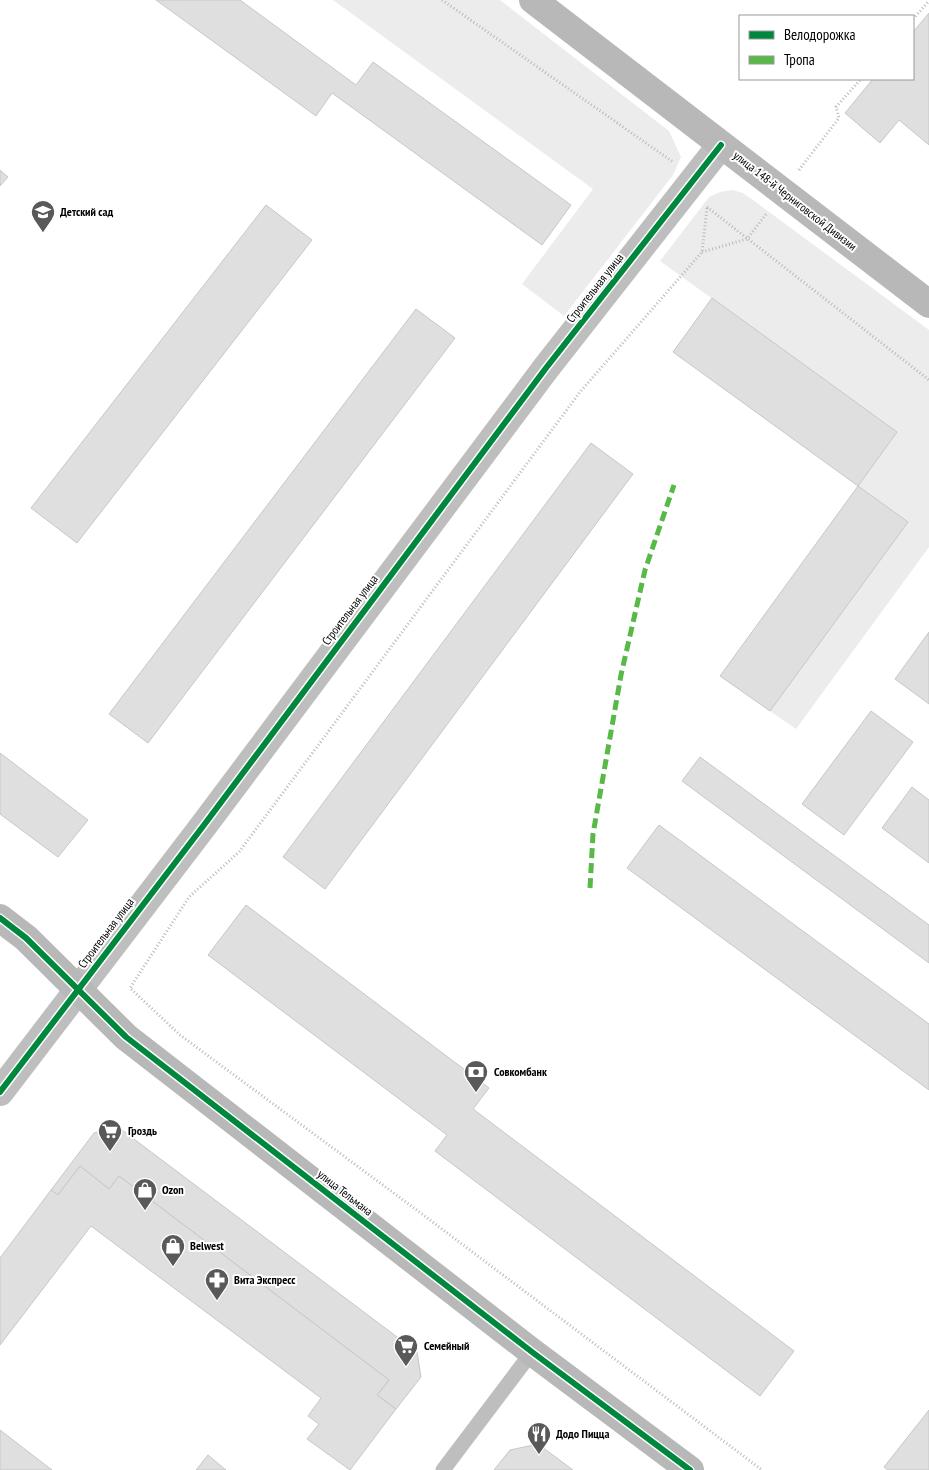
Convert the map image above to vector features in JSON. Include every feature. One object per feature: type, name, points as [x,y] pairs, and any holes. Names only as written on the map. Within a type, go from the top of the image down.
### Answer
[{"type":"street","name":"улица 148-й Черниговской Дивизии","points":[[533,0],[929,304]]},
{"type":"street","name":"улица 148-й Черниговской Дивизии","points":[[561,0],[614,62]]},
{"type":"street","name":"Строительная улица","points":[[0,1092],[540,376],[721,145]]},
{"type":"street","name":"улица Тельмана","points":[[0,918],[26,938],[126,1037],[532,1352],[690,1470]]},
{"type":"lane","points":[[443,1470],[532,1352]]},
{"type":"path","points":[[914,18],[929,1]]},
{"type":"path","points":[[707,207],[702,252],[580,392],[238,852],[189,897],[130,988],[180,1035],[418,1210],[762,1470]]},
{"type":"shaded area","points":[[333,0],[500,0],[669,131],[681,157],[673,175],[564,316],[522,284],[593,189]]},
{"type":"shaded area","points":[[732,190],[743,193],[753,200],[929,330],[929,547],[796,729],[770,711],[907,522],[858,486],[897,432],[660,261],[709,197],[720,192]]},
{"type":"building","points":[[156,0],[240,0],[356,85],[373,62],[571,205],[542,245],[332,93],[316,116]]},
{"type":"building","points":[[929,13],[929,145],[899,120],[880,143],[845,113],[872,80],[914,80],[914,31]]},
{"type":"building","points":[[0,170],[8,177],[0,186]]},
{"type":"building","points":[[266,205],[312,240],[77,543],[31,508]]},
{"type":"building","points":[[712,298],[897,432],[858,486],[673,352]]},
{"type":"building","points":[[416,309],[455,338],[148,743],[109,714]]},
{"type":"building","points":[[591,443],[633,474],[325,889],[283,857]]},
{"type":"building","points":[[858,486],[908,522],[770,711],[720,676]]},
{"type":"building","points":[[929,632],[929,704],[895,679]]},
{"type":"building","points":[[871,711],[913,742],[844,835],[802,804]]},
{"type":"building","points":[[0,753],[88,820],[58,857],[0,814]]},
{"type":"building","points":[[700,757],[929,925],[929,963],[682,781]]},
{"type":"building","points":[[912,787],[929,800],[929,863],[882,828]]},
{"type":"building","points":[[659,825],[929,1024],[929,1090],[627,868]]},
{"type":"building","points":[[246,905],[489,1088],[473,1109],[794,1351],[760,1396],[435,1151],[447,1135],[208,955]]},
{"type":"building","points":[[118,1127],[417,1352],[421,1377],[396,1409],[377,1395],[389,1380],[119,1176],[109,1189],[80,1166],[58,1195],[51,1190],[94,1133]]},
{"type":"building","points":[[80,1166],[109,1189],[119,1176],[389,1380],[377,1395],[396,1409],[350,1470],[307,1439],[319,1424],[308,1416],[321,1398],[91,1226],[0,1345],[0,1258],[51,1190],[58,1195]]},
{"type":"building","points":[[929,1410],[929,1470],[888,1470],[884,1467]]},
{"type":"building","points":[[0,1430],[52,1470],[0,1470]]},
{"type":"building","points":[[538,1444],[573,1470],[494,1470],[510,1450]]},
{"type":"building","points":[[208,1455],[226,1470],[196,1470]]},
{"type":"marked path","points":[[590,888],[593,834],[621,675],[645,570],[674,485]]},
{"type":"cycle path","points":[[0,1092],[204,825],[546,368],[721,145]]},
{"type":"cycle path","points":[[0,918],[26,938],[126,1037],[532,1352],[690,1470]]},
{"type":"place","name":"Детский сад","points":[[43,233]]},
{"type":"place","name":"Совкомбанк","points":[[476,1093]]},
{"type":"place","name":"Гроздь","points":[[110,1152]]},
{"type":"place","name":"Ozon","points":[[145,1211]]},
{"type":"place","name":"Belwest","points":[[173,1267]]},
{"type":"place","name":"Вита Экспресс","points":[[217,1301]]},
{"type":"place","name":"Семейный","points":[[406,1367]]},
{"type":"place","name":"Додо Пицца","points":[[539,1455]]}]
